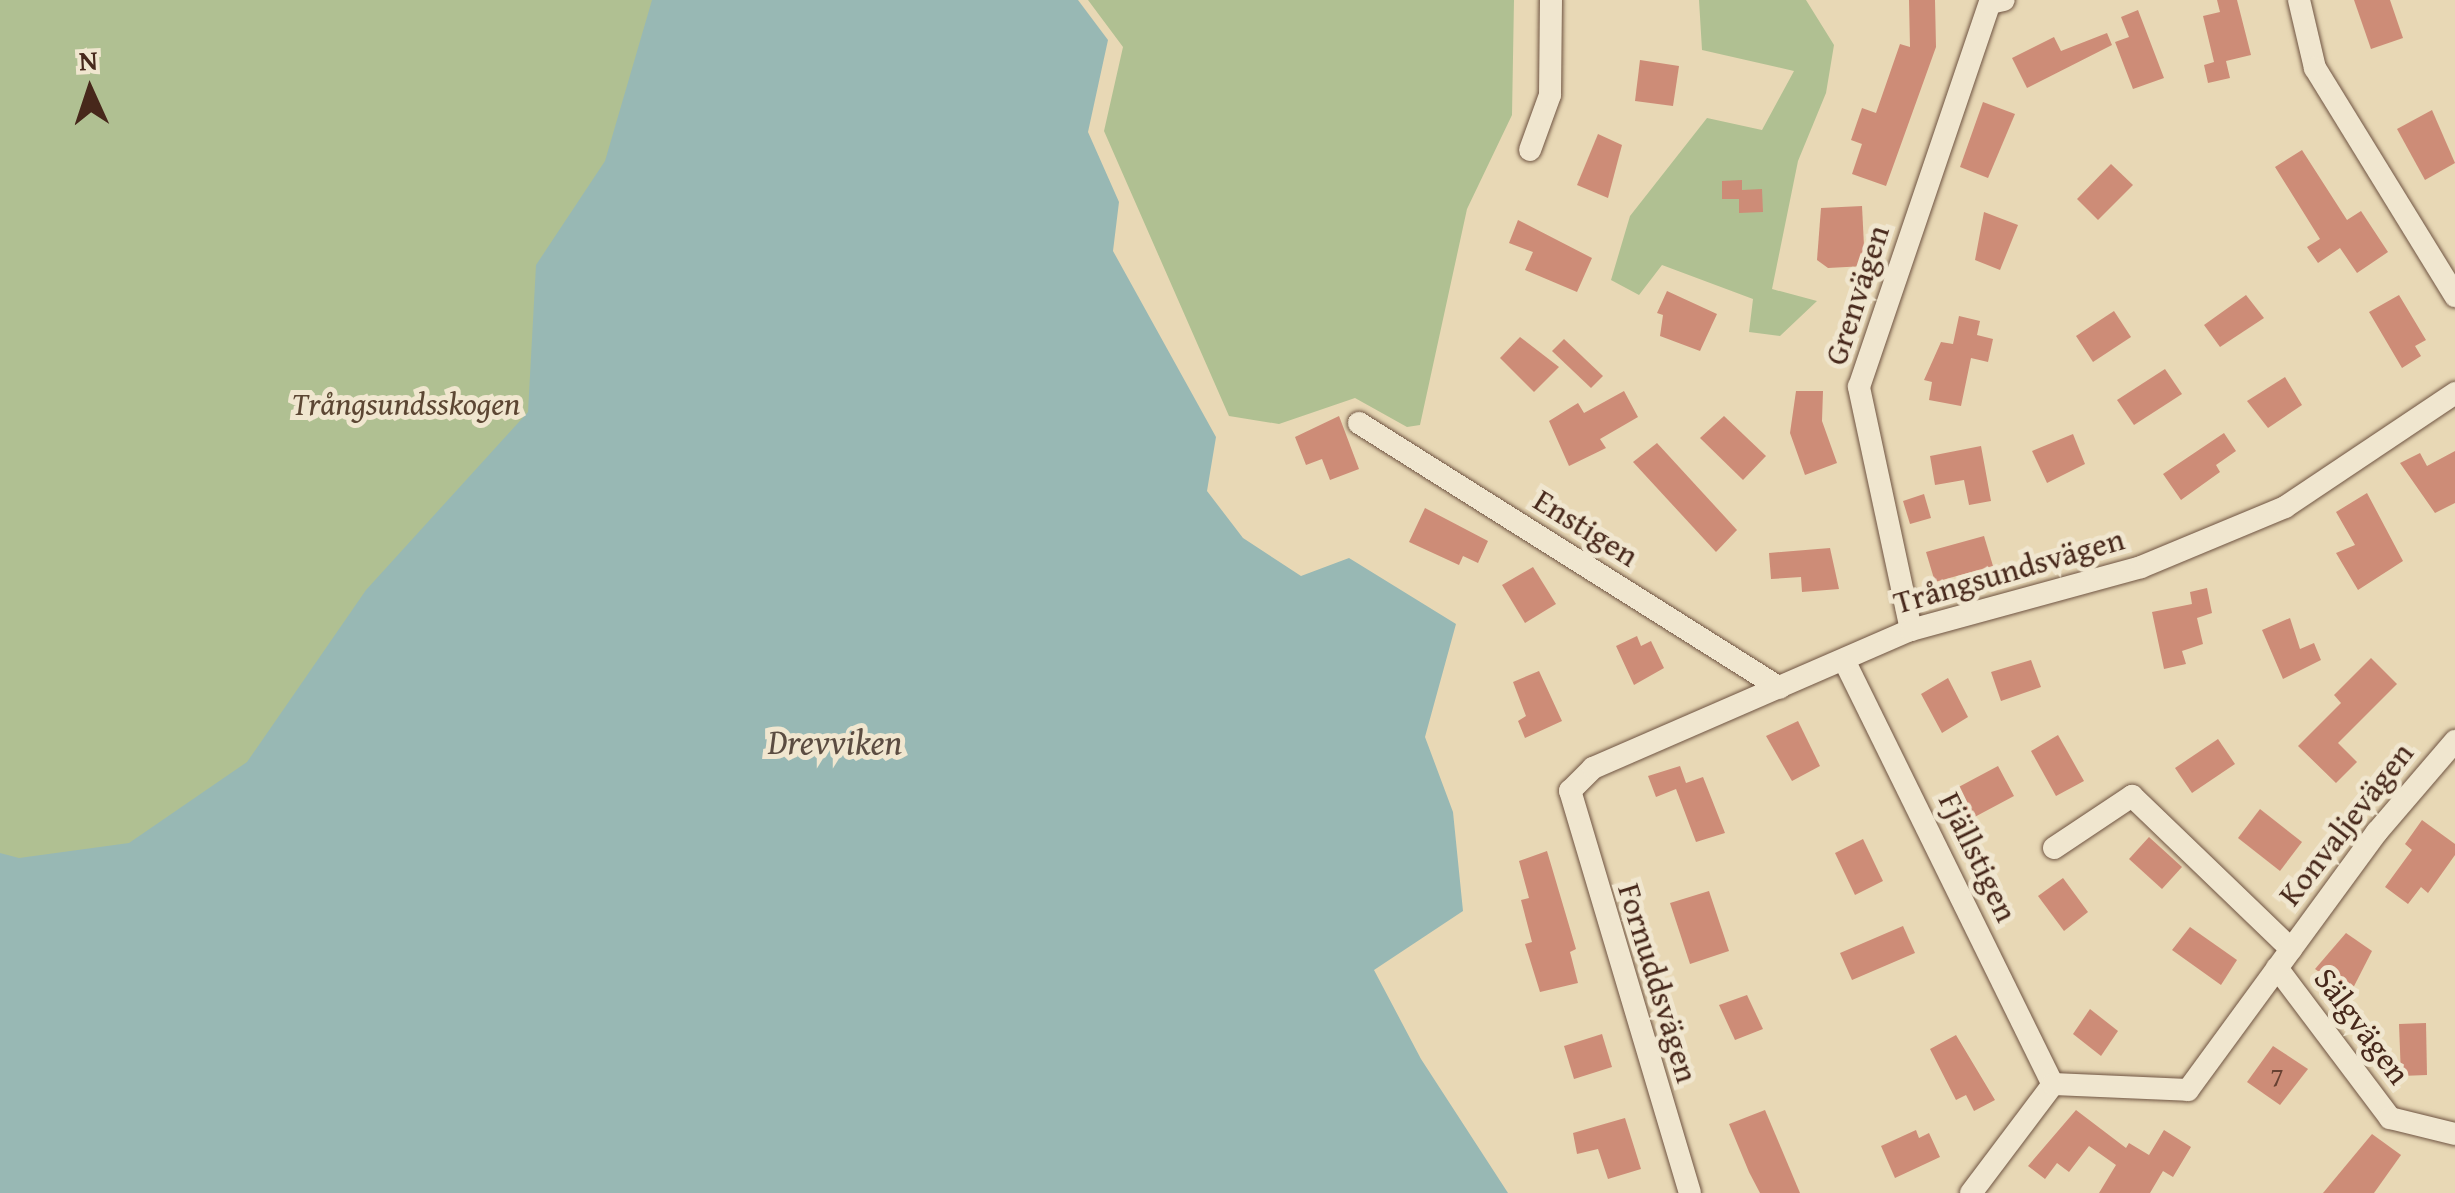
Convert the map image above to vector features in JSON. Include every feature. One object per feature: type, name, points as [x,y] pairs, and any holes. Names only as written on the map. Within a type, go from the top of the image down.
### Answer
[{"type":"street","points":[[1530,150],[1550,95],[1552,0]]},
{"type":"street","points":[[2299,0],[2315,68],[2455,296]]},
{"type":"street","name":"Grenvägen","points":[[1912,630],[1859,387],[1994,1]]},
{"type":"street","name":"Trångsundsvägen","points":[[1570,791],[1593,768],[1912,630],[2141,567],[2285,508],[2455,393]]},
{"type":"street","name":"Enstigen","points":[[1359,423],[1779,688]]},
{"type":"street","name":"Fjällstigen","points":[[1844,660],[2053,1084]]},
{"type":"street","name":"Konvaljevägen","points":[[2053,1084],[2188,1090],[2377,832],[2455,741]]},
{"type":"street","name":"Fornuddsvägen","points":[[1570,791],[1690,1193]]},
{"type":"street","name":"Konvaljevägen","points":[[2054,848],[2132,796],[2284,958]]},
{"type":"street","name":"Sälgvägen","points":[[2284,958],[2390,1118],[2455,1134]]},
{"type":"street","points":[[1972,1193],[2053,1084]]},
{"type":"green space","name":"Trångsundsskogen","points":[[0,0],[853,0],[849,559],[0,899]]},
{"type":"green space","points":[[1088,0],[1514,0],[1512,115],[1467,209],[1420,425],[1407,427],[1355,398],[1279,424],[1229,416],[1104,131],[1123,47]]},
{"type":"green space","points":[[1699,0],[1806,0],[1834,45],[1826,93],[1798,161],[1772,289],[1817,301],[1780,336],[1749,332],[1753,299],[1662,265],[1639,295],[1611,280],[1630,216],[1707,118],[1762,130],[1794,71],[1702,50]]},
{"type":"water","name":"Drevviken","points":[[652,0],[1078,0],[1108,40],[1088,132],[1119,202],[1113,251],[1216,437],[1207,491],[1243,538],[1301,576],[1349,558],[1456,624],[1425,737],[1453,812],[1463,911],[1374,970],[1421,1059],[1508,1193],[0,1193],[0,853],[19,858],[129,843],[247,762],[366,590],[528,412],[536,265],[605,161]]},
{"type":"building","points":[[1909,0],[1935,0],[1936,47],[1886,186],[1852,174],[1862,144],[1851,140],[1862,108],[1876,113],[1900,44],[1910,47]]},
{"type":"building","points":[[2217,0],[2237,0],[2251,55],[2226,61],[2230,78],[2208,83],[2204,65],[2214,62],[2203,16],[2220,12]]},
{"type":"building","points":[[2354,0],[2390,0],[2403,38],[2371,49]]},
{"type":"building","points":[[2138,10],[2164,78],[2133,89],[2115,42],[2129,37],[2121,17]]},
{"type":"building","points":[[2107,33],[2112,45],[2027,88],[2012,58],[2054,37],[2061,51]]},
{"type":"building","points":[[1640,60],[1679,66],[1673,106],[1635,101]]},
{"type":"building","points":[[1983,102],[2015,114],[1988,178],[1960,167]]},
{"type":"building","points":[[2432,110],[2455,163],[2425,180],[2397,129]]},
{"type":"building","points":[[1598,134],[1622,145],[1608,198],[1577,185]]},
{"type":"building","points":[[2302,150],[2347,220],[2361,211],[2388,252],[2357,273],[2340,248],[2318,263],[2307,247],[2320,239],[2275,167]]},
{"type":"building","points":[[2111,164],[2133,185],[2098,220],[2077,199]]},
{"type":"building","points":[[1742,180],[1742,190],[1762,189],[1763,212],[1739,213],[1739,199],[1722,199],[1722,181]]},
{"type":"building","points":[[1862,206],[1865,266],[1828,268],[1817,260],[1821,208]]},
{"type":"building","points":[[1984,212],[2018,225],[2000,270],[1975,260]]},
{"type":"building","points":[[1518,220],[1592,258],[1577,292],[1525,270],[1533,252],[1509,243]]},
{"type":"building","points":[[1667,291],[1717,314],[1700,351],[1660,336],[1663,315],[1657,313]]},
{"type":"building","points":[[2246,295],[2264,318],[2220,347],[2204,325]]},
{"type":"building","points":[[2399,295],[2426,340],[2415,346],[2421,356],[2402,368],[2369,312]]},
{"type":"building","points":[[2114,311],[2131,337],[2093,362],[2076,336]]},
{"type":"building","points":[[1959,316],[1980,321],[1977,335],[1993,339],[1988,362],[1971,358],[1961,406],[1929,400],[1932,382],[1924,380],[1941,342],[1953,344]]},
{"type":"building","points":[[1520,337],[1559,367],[1534,392],[1500,358]]},
{"type":"building","points":[[1564,339],[1603,376],[1591,388],[1552,351]]},
{"type":"building","points":[[2165,369],[2182,394],[2134,425],[2117,400]]},
{"type":"building","points":[[2285,377],[2302,405],[2268,428],[2247,401]]},
{"type":"building","points":[[1624,391],[1638,417],[1600,439],[1606,448],[1569,466],[1549,421],[1578,403],[1584,413]]},
{"type":"building","points":[[1796,391],[1823,391],[1822,421],[1837,463],[1805,475],[1790,433]]},
{"type":"building","points":[[1339,416],[1359,469],[1330,480],[1322,459],[1306,465],[1295,437]]},
{"type":"building","points":[[1724,416],[1766,456],[1743,480],[1700,438]]},
{"type":"building","points":[[2224,433],[2236,451],[2216,465],[2220,472],[2181,500],[2163,474]]},
{"type":"building","points":[[2073,434],[2085,464],[2047,483],[2032,451]]},
{"type":"building","points":[[1657,443],[1737,530],[1716,552],[1633,462]]},
{"type":"building","points":[[1981,446],[1991,501],[1969,505],[1964,480],[1935,485],[1930,456]]},
{"type":"building","points":[[2455,451],[2455,503],[2435,513],[2400,463],[2420,453],[2427,466]]},
{"type":"building","points":[[2367,493],[2403,561],[2358,590],[2336,553],[2355,545],[2336,512]]},
{"type":"building","points":[[1924,494],[1931,518],[1910,524],[1903,501]]},
{"type":"building","points":[[1425,508],[1488,541],[1478,563],[1463,556],[1459,565],[1409,542]]},
{"type":"building","points":[[1984,536],[1993,566],[1935,582],[1926,552]]},
{"type":"building","points":[[1830,548],[1839,589],[1802,592],[1801,577],[1771,579],[1769,553]]},
{"type":"building","points":[[1533,567],[1556,604],[1525,623],[1502,585]]},
{"type":"building","points":[[2207,588],[2212,613],[2197,618],[2203,644],[2182,651],[2186,664],[2164,669],[2152,612],[2192,604],[2190,592]]},
{"type":"building","points":[[2290,618],[2300,649],[2314,643],[2321,660],[2283,679],[2262,630]]},
{"type":"building","points":[[1637,636],[1641,646],[1651,641],[1664,668],[1634,685],[1616,646]]},
{"type":"building","points":[[2371,658],[2397,684],[2338,743],[2357,762],[2336,783],[2298,746],[2341,703],[2334,695]]},
{"type":"building","points":[[2031,660],[2041,687],[2001,701],[1991,672]]},
{"type":"building","points":[[1539,671],[1562,721],[1525,738],[1518,721],[1526,716],[1513,682]]},
{"type":"building","points":[[1948,678],[1968,717],[1942,733],[1921,694]]},
{"type":"building","points":[[1798,721],[1820,766],[1792,781],[1766,736]]},
{"type":"building","points":[[2058,735],[2084,781],[2056,796],[2031,751]]},
{"type":"building","points":[[2218,739],[2235,764],[2192,793],[2175,768]]},
{"type":"building","points":[[1680,766],[1686,783],[1703,777],[1725,833],[1696,842],[1676,789],[1656,797],[1648,776]]},
{"type":"building","points":[[1998,766],[2014,796],[1969,820],[1953,790]]},
{"type":"building","points":[[2260,809],[2302,842],[2280,871],[2238,838]]},
{"type":"building","points":[[2422,820],[2455,844],[2455,855],[2428,893],[2421,887],[2408,904],[2385,887],[2412,850],[2405,844]]},
{"type":"building","points":[[2149,837],[2182,867],[2162,889],[2129,859]]},
{"type":"building","points":[[1863,839],[1883,881],[1855,895],[1835,853]]},
{"type":"building","points":[[1547,851],[1576,949],[1570,952],[1578,983],[1540,992],[1525,944],[1532,942],[1521,900],[1529,898],[1519,861]]},
{"type":"building","points":[[2063,878],[2088,912],[2064,931],[2038,896]]},
{"type":"building","points":[[1709,891],[1729,951],[1690,964],[1670,903]]},
{"type":"building","points":[[1903,926],[1915,953],[1852,980],[1840,953]]},
{"type":"building","points":[[2190,927],[2237,960],[2221,985],[2172,950]]},
{"type":"building","points":[[2346,933],[2372,951],[2350,994],[2315,969]]},
{"type":"building","points":[[1747,995],[1763,1029],[1735,1040],[1719,1005]]},
{"type":"building","points":[[2090,1009],[2118,1031],[2101,1056],[2073,1034]]},
{"type":"building","points":[[2426,1023],[2427,1075],[2401,1076],[2399,1024]]},
{"type":"building","points":[[1602,1034],[1612,1067],[1574,1079],[1564,1046]]},
{"type":"building","points":[[1956,1035],[1995,1100],[1974,1111],[1966,1095],[1956,1100],[1930,1049]]},
{"type":"building","points":[[2273,1046],[2308,1069],[2280,1105],[2247,1082]]},
{"type":"building","points":[[1765,1110],[1800,1193],[1760,1193],[1749,1172],[1729,1124]]},
{"type":"building","points":[[2076,1110],[2126,1148],[2129,1143],[2149,1155],[2164,1130],[2191,1147],[2173,1177],[2163,1171],[2150,1193],[2099,1193],[2116,1165],[2089,1146],[2069,1172],[2057,1163],[2045,1179],[2028,1166]]},
{"type":"building","points":[[1625,1118],[1641,1169],[1608,1179],[1598,1149],[1577,1154],[1573,1133]]},
{"type":"building","points":[[1916,1130],[1919,1138],[1929,1133],[1940,1157],[1895,1178],[1881,1146]]},
{"type":"building","points":[[2372,1134],[2401,1155],[2374,1193],[2323,1193]]}]
